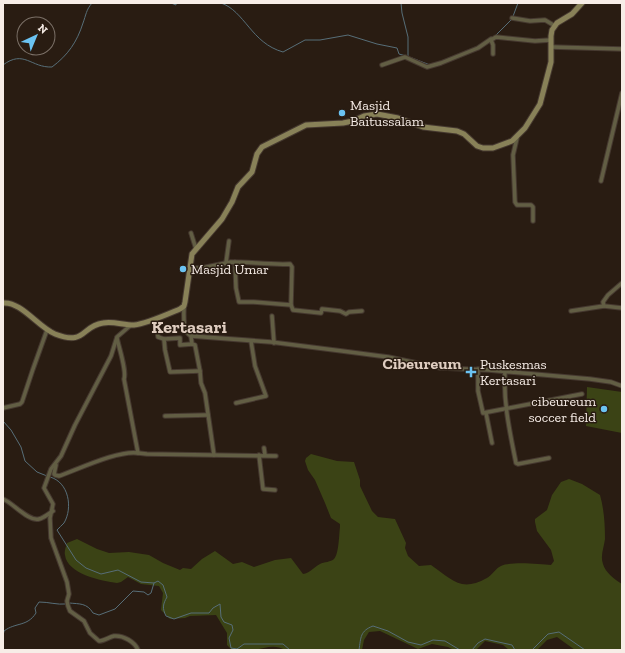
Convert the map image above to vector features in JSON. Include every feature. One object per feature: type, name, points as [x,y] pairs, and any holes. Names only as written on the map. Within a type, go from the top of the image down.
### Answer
[{"type":"main road","points":[[3,303],[10,304],[20,309],[47,330],[66,338],[77,338],[94,325],[103,323],[131,325],[140,324],[178,310],[184,306],[192,254],[222,219],[232,202],[238,187],[252,172],[257,154],[260,150],[273,141],[306,124],[336,124],[368,115],[382,114],[423,127],[457,131],[464,134],[478,146],[485,149],[503,145],[517,138],[540,104],[551,62],[552,30],[575,11],[582,3]]},
{"type":"street","points":[[512,18],[525,21],[545,20],[555,26]]},
{"type":"street","points":[[382,65],[405,57],[427,67],[478,48],[491,39],[499,36],[535,41],[551,40]]},
{"type":"street","points":[[491,39],[493,54]]},
{"type":"street","points":[[552,47],[622,49]]},
{"type":"street","points":[[601,181],[622,93]]},
{"type":"street","points":[[517,138],[513,155],[515,202],[517,205],[531,205],[533,207],[532,221]]},
{"type":"street","points":[[191,233],[196,249]]},
{"type":"street","points":[[226,263],[229,241]]},
{"type":"street","points":[[235,262],[236,288],[239,302],[291,305]]},
{"type":"street","points":[[190,268],[202,268],[235,262],[291,265],[291,305],[293,310],[321,313],[322,309],[341,311],[346,314],[349,312],[362,311]]},
{"type":"street","points":[[604,306],[603,302],[606,297],[622,283]]},
{"type":"street","points":[[184,306],[185,329],[187,334],[190,336],[192,344],[195,345],[201,383],[205,393],[214,455]]},
{"type":"street","points":[[571,311],[604,306],[622,308]]},
{"type":"street","points":[[272,316],[274,343]]},
{"type":"street","points":[[156,318],[158,337],[164,339],[180,338],[180,345],[192,344]]},
{"type":"street","points":[[131,325],[117,337],[111,356],[57,462],[54,474],[59,476],[129,452],[147,454],[276,456]]},
{"type":"street","points":[[3,408],[20,404],[22,402],[47,330]]},
{"type":"street","points":[[190,336],[274,343],[388,357],[441,368],[478,369],[590,379],[611,382],[622,386]]},
{"type":"street","points":[[117,337],[138,452]]},
{"type":"street","points":[[164,339],[170,372],[200,371]]},
{"type":"street","points":[[236,403],[266,396],[255,366],[251,341]]},
{"type":"street","points":[[478,369],[478,395],[482,412],[486,413],[582,394]]},
{"type":"street","points":[[505,371],[504,390],[517,464],[549,458]]},
{"type":"street","points":[[486,413],[492,443]]},
{"type":"street","points":[[164,416],[208,415]]},
{"type":"street","points":[[264,448],[265,455]]},
{"type":"street","points":[[259,455],[263,489],[275,490]]},
{"type":"street","points":[[57,462],[51,469],[44,488],[53,504],[53,511],[50,518],[51,538],[67,582],[69,594],[67,600],[68,606],[70,610],[84,621],[89,630],[99,641],[115,636],[123,637],[135,644],[138,650]]},
{"type":"street","points":[[3,499],[35,520],[44,517],[53,511]]},
{"type":"green space","name":"cibeureum soccer field","points":[[587,387],[622,392],[622,433],[586,426]]},
{"type":"green space","points":[[311,454],[337,461],[354,462],[360,480],[360,486],[372,511],[378,517],[395,519],[406,543],[405,548],[408,556],[419,566],[431,565],[451,579],[463,584],[478,582],[487,578],[499,567],[506,564],[526,563],[551,565],[554,561],[551,550],[537,531],[535,519],[547,510],[552,495],[561,482],[569,479],[582,484],[600,495],[605,528],[602,561],[608,573],[622,584],[622,650],[575,650],[557,637],[547,640],[537,650],[509,650],[503,645],[485,641],[476,650],[454,650],[448,647],[432,644],[418,649],[380,631],[369,632],[364,640],[362,650],[285,650],[273,647],[249,650],[232,650],[227,645],[227,633],[216,615],[190,616],[185,618],[170,619],[161,610],[163,593],[159,586],[141,584],[128,577],[117,583],[94,578],[78,572],[67,562],[65,549],[67,543],[77,539],[109,553],[129,552],[149,555],[180,570],[183,568],[191,569],[202,559],[215,551],[233,564],[242,562],[254,567],[275,560],[291,558],[303,574],[308,572],[320,564],[331,561],[336,557],[340,527],[340,524],[331,518],[315,480],[308,470],[305,461]]},
{"type":"waterway","points":[[3,65],[10,61],[22,59],[45,67],[52,67],[63,58],[75,42],[81,30],[87,10],[92,3]]},
{"type":"waterway","points":[[171,3],[176,5],[176,3]]},
{"type":"waterway","points":[[221,3],[236,13],[263,42],[272,48],[283,52],[305,40],[320,40],[348,35],[377,44],[397,48],[399,54],[406,56]]},
{"type":"waterway","points":[[401,3],[408,37],[408,57]]},
{"type":"waterway","points":[[496,35],[512,19],[518,3]]},
{"type":"waterway","points":[[412,58],[430,65]]},
{"type":"waterway","points":[[3,421],[11,430],[21,447],[25,461],[37,472],[47,476]]},
{"type":"waterway","points":[[50,477],[61,484],[68,496],[69,503],[67,517],[64,523],[57,530],[76,560],[86,568],[101,574],[118,570],[141,582],[154,583],[158,581],[163,585],[167,597],[164,606],[166,616],[174,619],[191,613],[209,613],[213,608],[220,604],[221,617],[224,622],[232,625],[233,630],[229,638],[231,648],[237,649],[244,644],[283,644],[290,650]]},
{"type":"waterway","points":[[69,603],[86,606],[93,613],[99,615],[115,609],[133,591],[144,592],[148,595],[151,593],[154,583]]},
{"type":"waterway","points":[[3,636],[4,631],[8,628],[25,622],[33,617],[36,613],[35,608],[39,602],[66,604]]},
{"type":"waterway","points":[[359,650],[363,632],[373,626],[388,631],[408,642],[421,645],[433,640],[445,641],[460,650]]},
{"type":"waterway","points":[[532,650],[548,634],[559,632],[585,650]]},
{"type":"waterway","points":[[472,650],[478,643],[485,639],[512,645],[515,650]]},
{"type":"place","name":"Masjid Baitussalam","points":[[342,113]]},
{"type":"place","name":"Masjid Umar","points":[[183,269]]},
{"type":"place","name":"Puskesmas Kertasari","points":[[471,372]]},
{"type":"place","name":"cibeureum soccer field","points":[[604,409]]},
{"type":"district","name":"Kertasari","points":[[189,327]]},
{"type":"district","name":"Cibeureum","points":[[422,363]]}]
